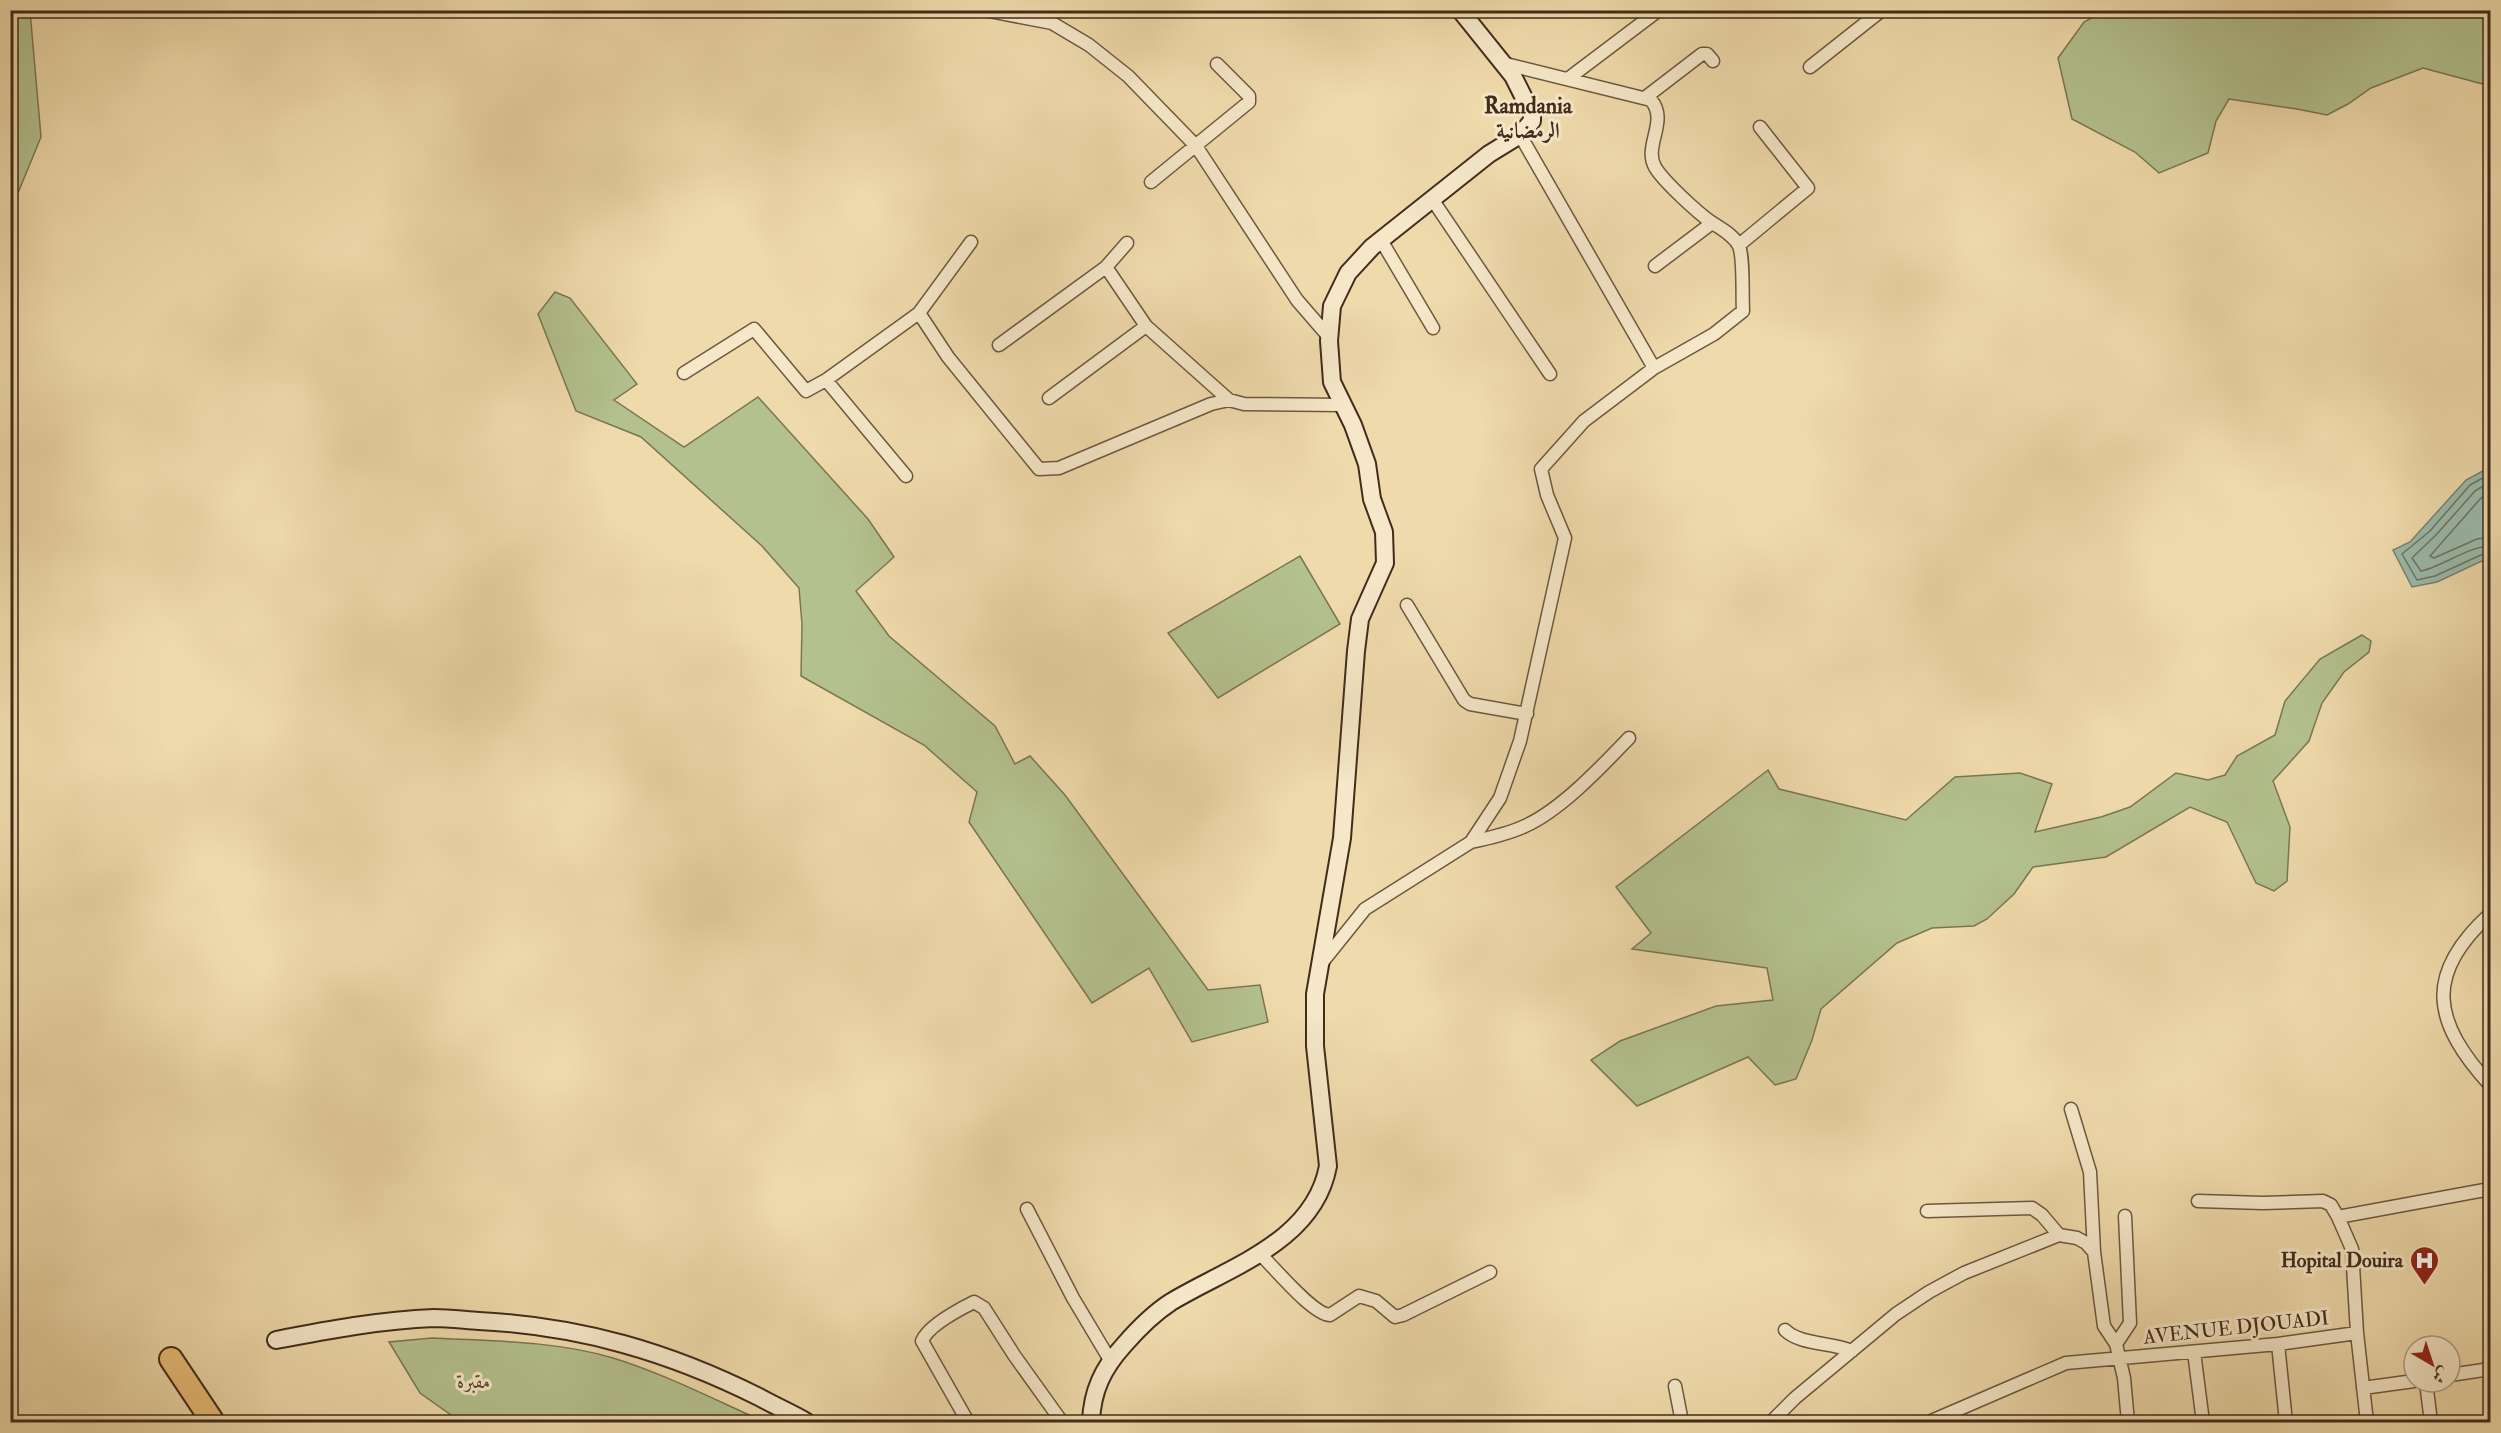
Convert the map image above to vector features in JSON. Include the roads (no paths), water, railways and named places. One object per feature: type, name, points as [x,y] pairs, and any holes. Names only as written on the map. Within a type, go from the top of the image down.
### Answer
[{"type":"highway","points":[[171,1359],[213,1422]]},
{"type":"street","points":[[984,10],[1052,23],[1089,45],[1128,76],[1196,146],[1297,300],[1329,337]]},
{"type":"street","points":[[1569,78],[1659,10]]},
{"type":"street","points":[[1810,67],[1882,10]]},
{"type":"street","points":[[1091,1422],[1091,1403],[1095,1388],[1110,1360],[1132,1335],[1169,1304],[1260,1254],[1310,1210],[1325,1182],[1328,1166],[1315,1046],[1315,994],[1342,838],[1360,618],[1385,563],[1383,532],[1372,499],[1367,464],[1332,382],[1329,337],[1332,306],[1347,273],[1381,240],[1489,154],[1520,135],[1532,121],[1532,114],[1513,76],[1462,11]]},
{"type":"street","points":[[1646,98],[1701,54],[1707,54],[1713,61]]},
{"type":"street","points":[[1151,182],[1250,100],[1249,96],[1217,63]]},
{"type":"street","points":[[1471,842],[1500,798],[1520,741],[1565,538],[1546,495],[1541,469],[1584,421],[1654,368],[1714,334],[1743,311],[1739,245],[1722,227],[1712,223],[1681,195],[1654,165],[1652,157],[1658,119],[1657,110],[1651,100],[1502,63]]},
{"type":"street","points":[[1739,245],[1808,188],[1760,127]]},
{"type":"street","points":[[1520,135],[1654,368]]},
{"type":"street","points":[[1432,199],[1550,374]]},
{"type":"street","points":[[1655,266],[1712,223]]},
{"type":"street","points":[[1381,240],[1433,328]]},
{"type":"street","points":[[684,373],[754,329],[806,391],[826,380],[919,313],[971,242]]},
{"type":"street","points":[[999,345],[1106,267],[1127,243]]},
{"type":"street","points":[[1106,267],[1146,326],[1229,400],[1244,404],[1343,405]]},
{"type":"street","points":[[919,313],[948,357],[1039,469],[1059,468],[1212,404],[1229,400]]},
{"type":"street","points":[[1049,398],[1146,326]]},
{"type":"street","points":[[826,380],[906,476]]},
{"type":"street","points":[[1407,605],[1464,700],[1470,704],[1527,714]]},
{"type":"street","points":[[1320,966],[1365,909],[1471,842],[1502,836],[1528,825],[1585,781],[1629,738]]},
{"type":"street","points":[[2490,914],[2461,944],[2447,970],[2443,997],[2447,1022],[2456,1041],[2490,1085]]},
{"type":"street","points":[[2071,1109],[2090,1172],[2094,1252],[2104,1326],[2116,1344],[2124,1378],[2128,1422]]},
{"type":"street","points":[[2338,1217],[2490,1189]]},
{"type":"street","points":[[2198,1201],[2263,1203],[2323,1201],[2331,1205],[2352,1249],[2357,1333],[2367,1422]]},
{"type":"street","points":[[1927,1210],[2032,1208],[2042,1215],[2059,1235]]},
{"type":"street","points":[[1027,1209],[1073,1298],[1110,1360]]},
{"type":"street","points":[[2116,1344],[2130,1323],[2125,1216]]},
{"type":"street","points":[[1771,1422],[1795,1398],[1896,1314],[1929,1292],[1964,1273],[2059,1235],[2077,1238],[2086,1243],[2094,1252]]},
{"type":"street","points":[[1260,1254],[1306,1300],[1325,1314],[1330,1315],[1359,1296],[1376,1301],[1395,1317],[1403,1315],[1490,1272]]},
{"type":"street","points":[[968,1422],[922,1341],[927,1333],[959,1309],[974,1302],[984,1308],[1062,1422]]},
{"type":"street","points":[[276,1340],[333,1329],[435,1318],[504,1322],[551,1328],[614,1339],[663,1356],[729,1383],[807,1422]]},
{"type":"street","points":[[1785,1330],[1798,1340],[1829,1343],[1852,1351]]},
{"type":"street","name":"AVENUE DJOUADI","points":[[1929,1422],[2066,1363],[2278,1344],[2357,1333]]},
{"type":"street","points":[[2278,1344],[2286,1422]]},
{"type":"street","points":[[2194,1352],[2203,1422]]},
{"type":"street","points":[[2462,1374],[2490,1370]]},
{"type":"street","points":[[2363,1388],[2402,1383]]},
{"type":"street","points":[[1674,1386],[1682,1422]]},
{"type":"street","points":[[2428,1394],[2432,1422]]},
{"type":"water","points":[[2490,467],[2490,562],[2486,559],[2437,582],[2412,587],[2393,550],[2410,542],[2466,480]]},
{"type":"place","name":"Hopital Douira","points":[[2424,1286]]},
{"type":"district","name":"Ramdania الرمضانية","points":[[1528,118]]},
{"type":"park label","name":"مقبرة","points":[[474,1381]]}]
